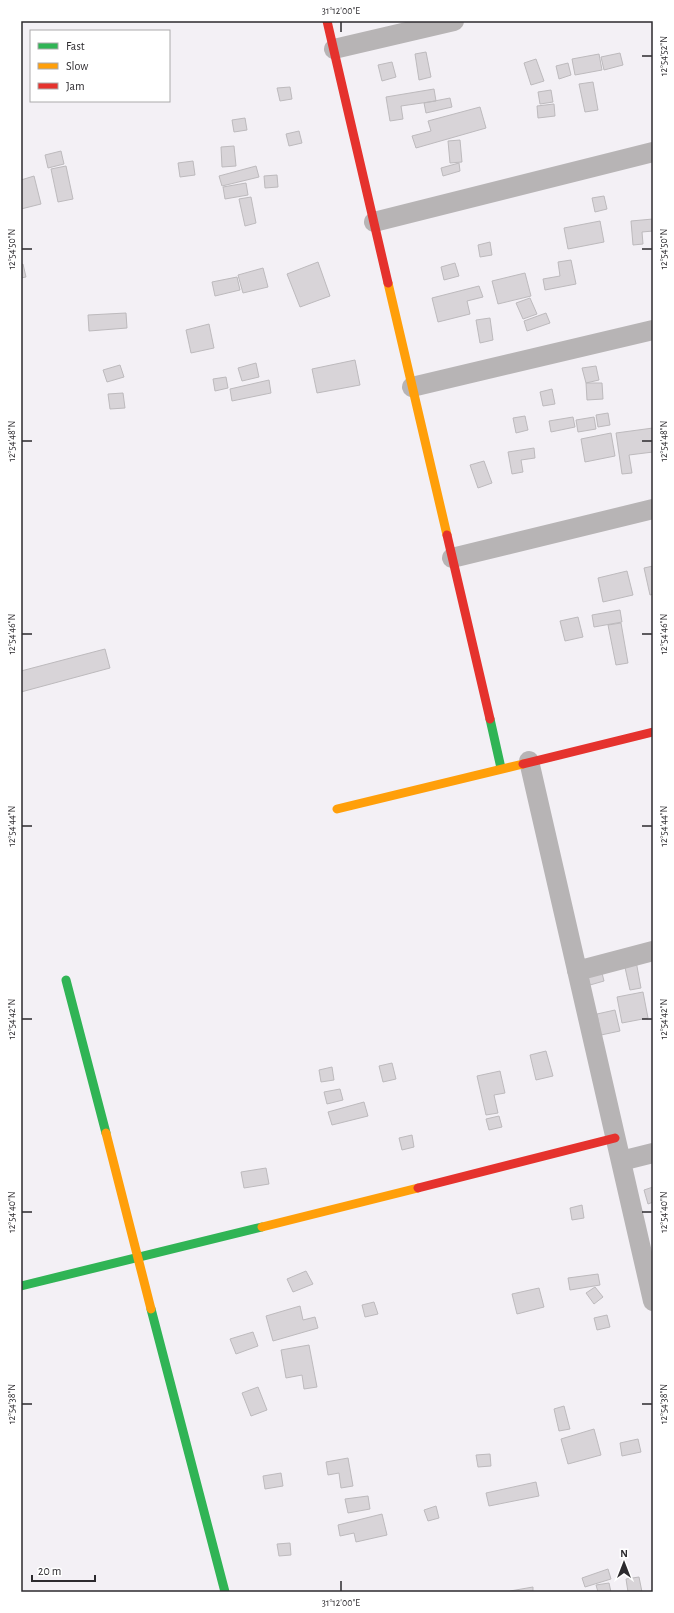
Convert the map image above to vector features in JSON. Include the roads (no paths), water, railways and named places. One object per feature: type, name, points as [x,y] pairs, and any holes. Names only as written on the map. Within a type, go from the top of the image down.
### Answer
[{"type":"street","points":[[327,21],[501,768]]},
{"type":"street","points":[[334,49],[454,21]]},
{"type":"street","points":[[374,222],[653,152]]},
{"type":"street","points":[[412,387],[653,330]]},
{"type":"street","points":[[452,558],[653,509]]},
{"type":"street","points":[[337,808],[653,732]]},
{"type":"street","points":[[529,761],[653,1301]]},
{"type":"street","points":[[577,971],[653,951]]},
{"type":"street","points":[[66,980],[225,1592]]},
{"type":"street","points":[[21,1286],[616,1138]]},
{"type":"street","points":[[621,1161],[653,1153]]}]
